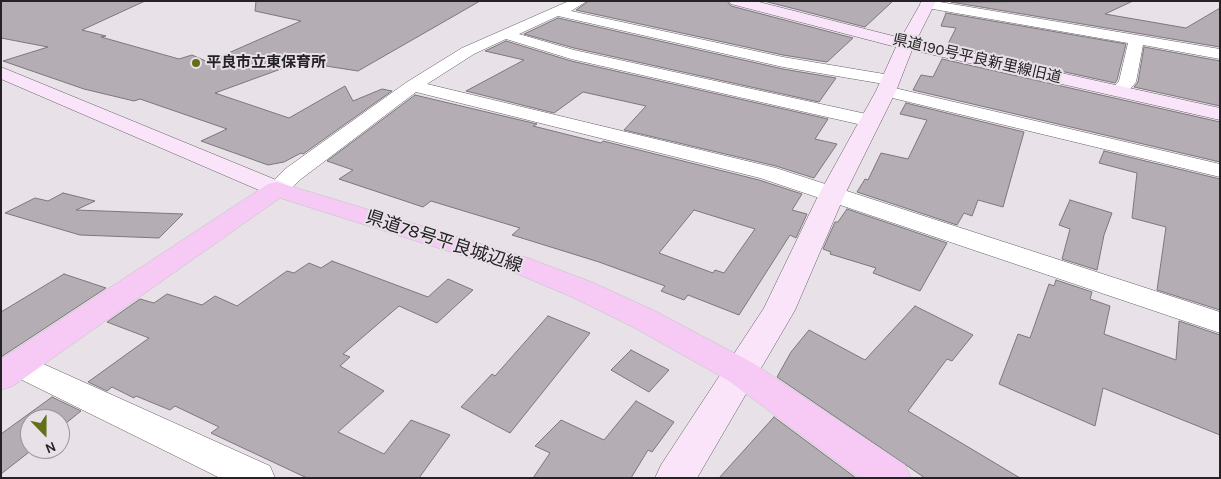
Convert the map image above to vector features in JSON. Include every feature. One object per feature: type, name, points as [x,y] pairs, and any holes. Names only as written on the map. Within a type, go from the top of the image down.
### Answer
[{"type":"main road","points":[[10,371],[278,189]]},
{"type":"main road","name":"県道78号平良城辺線","points":[[278,189],[518,264],[583,290],[636,315],[742,372],[891,478]]},
{"type":"street","points":[[1,72],[278,189],[293,174],[413,86],[468,50],[582,1]]},
{"type":"street","name":"県道190号平良新里線旧道","points":[[736,1],[906,44],[1220,114]]},
{"type":"street","points":[[675,478],[779,310],[832,194],[871,120],[927,2],[1220,54]]},
{"type":"street","points":[[558,12],[888,85],[1220,171]]},
{"type":"street","points":[[504,34],[570,54],[871,120]]},
{"type":"street","points":[[1119,91],[1128,82],[1137,40]]},
{"type":"street","points":[[413,86],[768,173],[1220,323]]},
{"type":"street","points":[[10,371],[257,478]]},
{"type":"building","points":[[1,1],[145,1],[82,30],[179,59],[192,55],[208,62],[301,21],[255,11],[256,1],[480,1],[358,71],[300,62],[215,93],[289,118],[345,86],[353,101],[382,89],[392,91],[303,154],[301,153],[284,162],[268,165],[201,141],[227,129],[140,99],[134,101],[84,89],[3,61],[48,47],[1,38]]},
{"type":"building","points":[[589,1],[727,1],[731,6],[853,38],[827,62],[783,55],[576,10]]},
{"type":"building","points":[[764,1],[893,1],[865,27]]},
{"type":"building","points":[[1133,1],[1105,14],[1186,28],[1220,8],[1220,47],[951,2]]},
{"type":"building","points":[[946,13],[1126,44],[1117,80],[1115,83],[947,46],[956,28],[941,26]]},
{"type":"building","points":[[558,18],[783,69],[836,78],[819,102],[574,48],[524,34]]},
{"type":"building","points":[[506,41],[571,61],[828,119],[815,139],[837,144],[814,178],[776,166],[624,130],[646,106],[583,92],[554,113],[466,91],[524,60],[485,51]]},
{"type":"building","points":[[1144,47],[1220,61],[1220,106],[1134,87],[1138,82]]},
{"type":"building","points":[[942,59],[1220,122],[1220,162],[913,90],[921,75],[933,77]]},
{"type":"building","points":[[415,95],[537,124],[533,126],[601,143],[603,141],[759,180],[802,194],[792,210],[807,214],[796,238],[790,235],[739,315],[688,295],[684,300],[661,291],[665,286],[599,262],[512,235],[520,228],[431,201],[423,207],[339,179],[353,170],[327,161]],"holes":[[[694,210],[755,229],[724,273],[715,270],[713,273],[659,253]]]},
{"type":"building","points":[[906,103],[1024,132],[1003,207],[978,200],[972,216],[964,213],[957,225],[857,192],[865,179],[868,180],[881,153],[908,159],[927,120],[900,114]]},
{"type":"building","points":[[1104,151],[1220,179],[1220,310],[1157,290],[1166,227],[1132,218],[1137,173],[1099,163]]},
{"type":"building","points":[[63,193],[95,201],[76,210],[183,214],[159,238],[80,235],[5,213],[35,198],[48,201]]},
{"type":"building","points":[[1070,200],[1112,213],[1104,235],[1097,270],[1062,259],[1070,229],[1059,225]]},
{"type":"building","points":[[847,209],[947,243],[920,291],[873,273],[876,268],[830,254],[831,252],[823,249],[835,222],[838,222]]},
{"type":"building","points":[[332,261],[428,297],[448,279],[473,290],[437,323],[399,306],[343,354],[350,357],[340,366],[384,391],[338,432],[384,454],[411,420],[450,435],[419,478],[307,478],[211,433],[219,427],[175,406],[170,410],[136,396],[134,398],[112,387],[107,391],[88,382],[149,338],[107,322],[140,299],[154,303],[167,294],[202,305],[215,296],[237,306],[287,271],[294,273],[309,263],[321,268]]},
{"type":"building","points":[[64,274],[106,288],[1,357],[1,312]]},
{"type":"building","points":[[1056,280],[1092,292],[1090,299],[1110,306],[1104,334],[1176,360],[1179,321],[1220,335],[1220,435],[1103,388],[1095,426],[999,384],[1018,334],[1030,338],[1049,284],[1054,286]]},
{"type":"building","points":[[915,306],[973,335],[952,361],[947,359],[908,411],[1020,478],[925,478],[777,377],[791,352],[809,330],[865,360]]},
{"type":"building","points":[[548,316],[590,333],[510,433],[461,407],[492,374],[495,376]]},
{"type":"building","points":[[631,350],[669,370],[649,392],[611,370]]},
{"type":"building","points":[[52,397],[81,411],[70,420],[70,409],[35,409]]},
{"type":"building","points":[[636,401],[674,422],[652,452],[648,450],[631,478],[533,478],[550,453],[535,446],[561,420],[604,440]]},
{"type":"building","points":[[774,417],[856,478],[719,478]]},
{"type":"building","points":[[20,420],[20,459],[1,474],[1,434]]},
{"type":"place","name":"平良市立東保育所","points":[[196,63]]}]
